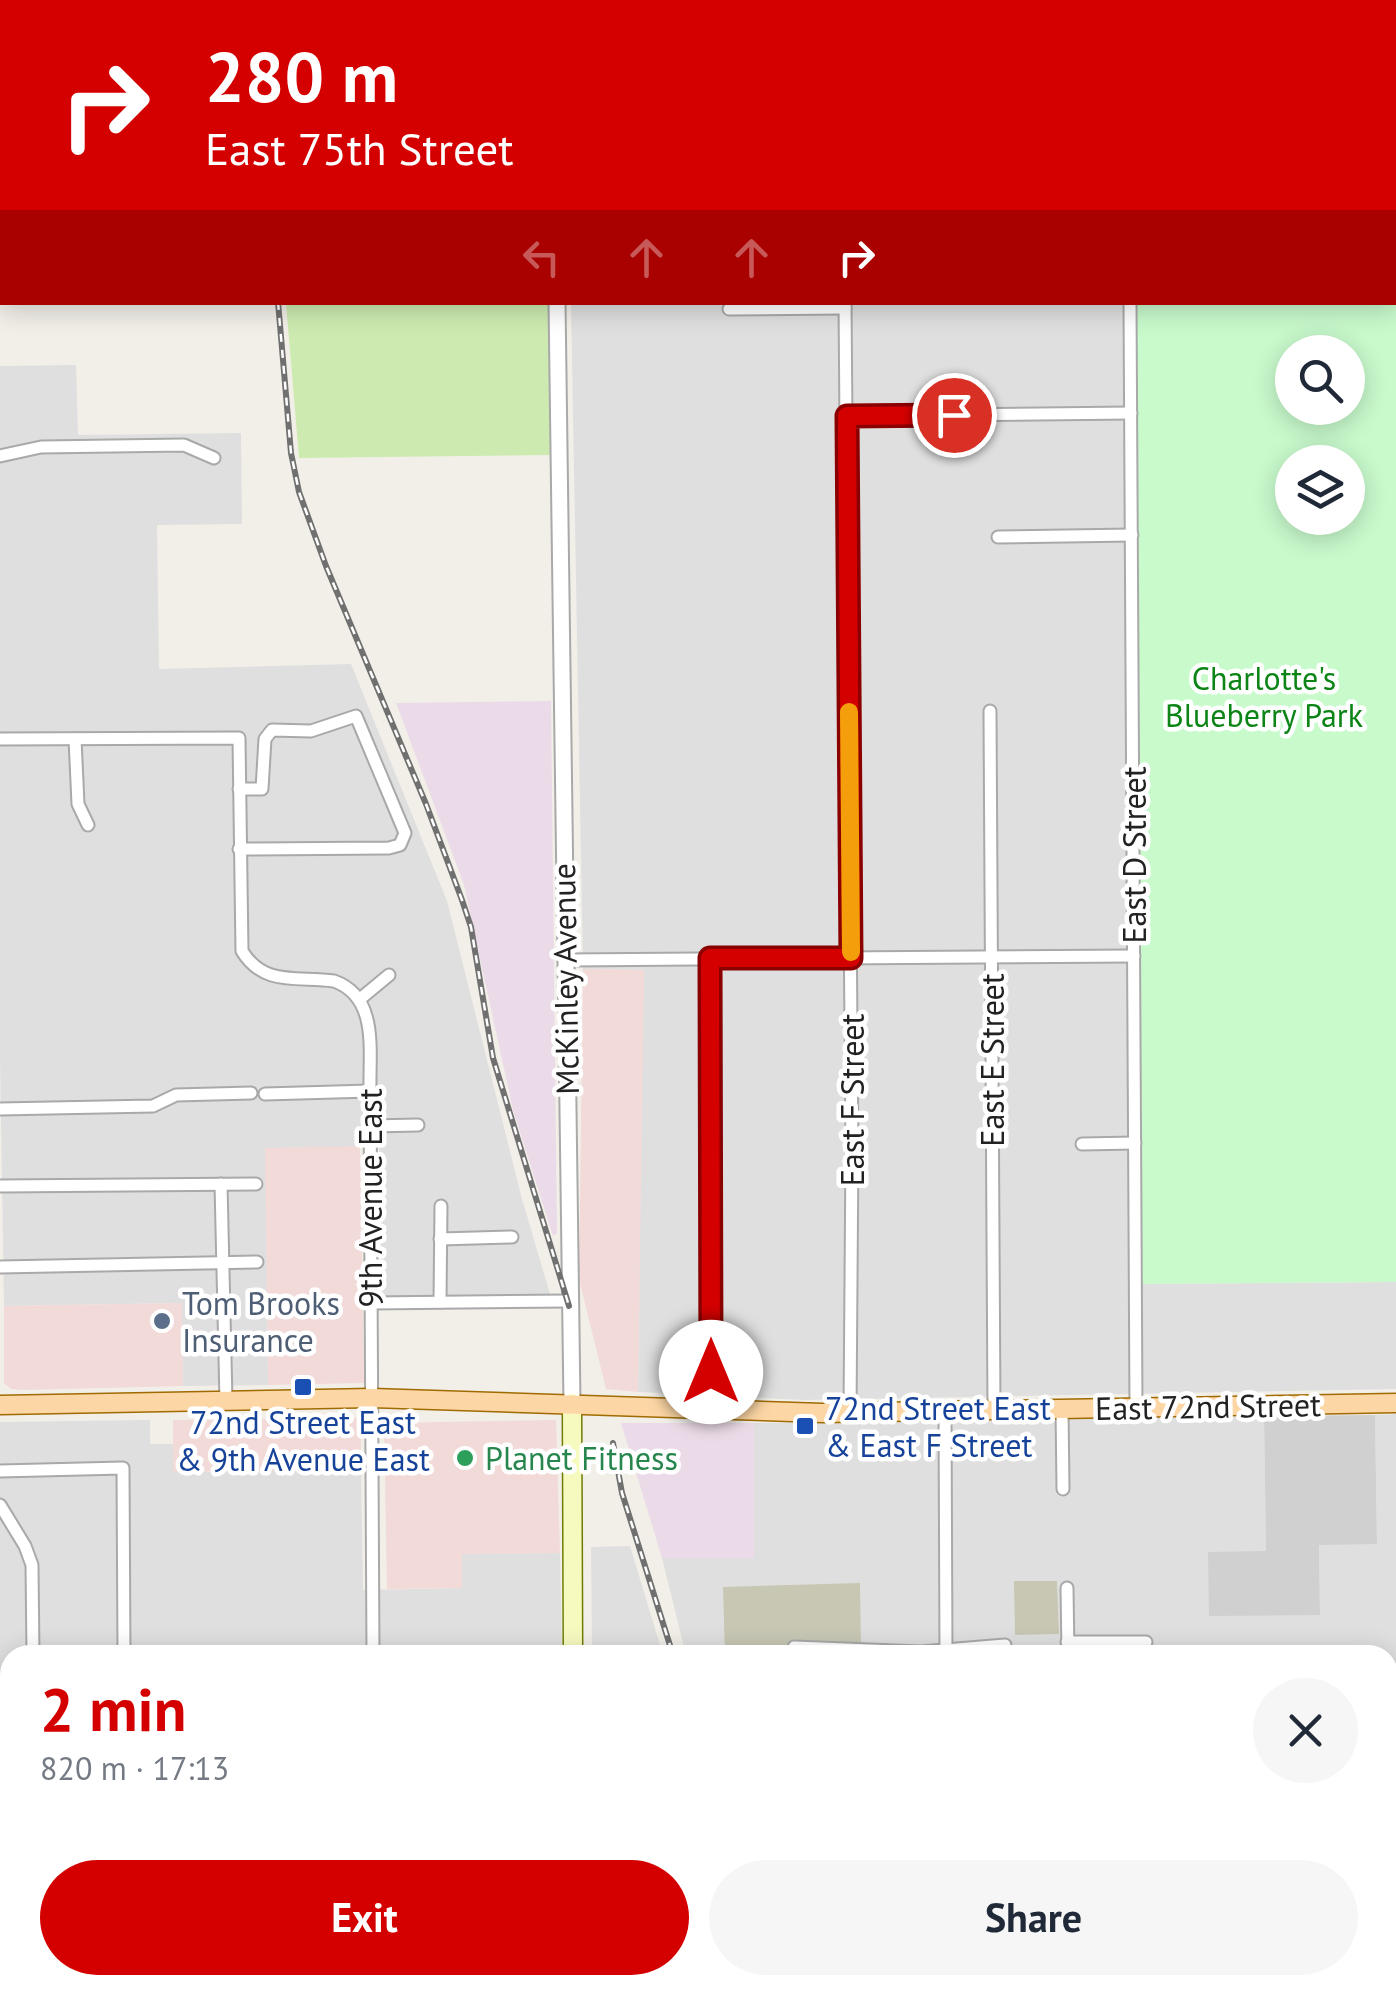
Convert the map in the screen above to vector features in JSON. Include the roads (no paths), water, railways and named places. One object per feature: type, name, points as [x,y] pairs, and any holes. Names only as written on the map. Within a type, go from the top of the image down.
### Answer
[{"type":"main road","name":"East 72nd Street","points":[[0,1405],[372,1398],[850,1412],[1396,1403]]},
{"type":"main road","name":"McKinley Avenue","points":[[572,1403],[574,1645]]},
{"type":"street","name":"McKinley Avenue","points":[[556,305],[572,1403]]},
{"type":"street","name":"East F Street","points":[[729,309],[845,305],[851,958],[850,1412]]},
{"type":"street","name":"East D Street","points":[[1130,305],[1136,1407]]},
{"type":"street","points":[[847,416],[1131,413]]},
{"type":"street","points":[[0,456],[41,447],[184,445],[214,458]]},
{"type":"street","points":[[998,537],[1132,535]]},
{"type":"street","name":"East E Street","points":[[990,710],[994,1410]]},
{"type":"street","points":[[239,789],[262,789],[264,738],[272,730],[312,731],[356,716],[405,833],[403,842],[380,849],[239,849]]},
{"type":"street","points":[[76,738],[78,804],[88,824]]},
{"type":"street","points":[[0,739],[239,738],[242,951],[262,973],[279,979],[334,981],[360,998],[389,975]]},
{"type":"street","points":[[566,960],[1134,956]]},
{"type":"street","points":[[710,958],[711,1410]]},
{"type":"street","name":"9th Avenue East","points":[[360,998],[368,1024],[370,1091],[374,1645]]},
{"type":"street","points":[[266,1094],[370,1091]]},
{"type":"street","points":[[0,1109],[153,1106],[176,1095],[251,1093]]},
{"type":"street","points":[[370,1126],[418,1124]]},
{"type":"street","points":[[1082,1144],[1135,1142]]},
{"type":"street","points":[[221,1184],[226,1401]]},
{"type":"street","points":[[0,1186],[256,1184]]},
{"type":"street","points":[[440,1206],[440,1302]]},
{"type":"street","points":[[440,1239],[512,1237]]},
{"type":"street","points":[[0,1267],[257,1262]]},
{"type":"street","points":[[371,1304],[570,1301]]},
{"type":"street","points":[[1062,1409],[1064,1489]]},
{"type":"street","points":[[945,1411],[946,1645]]},
{"type":"street","points":[[0,1471],[122,1468],[124,1645]]},
{"type":"street","points":[[0,1505],[26,1546],[32,1564],[33,1645]]},
{"type":"street","points":[[1067,1588],[1067,1645]]},
{"type":"street","points":[[1106,1645],[1146,1642]]},
{"type":"railway","points":[[278,305],[291,453],[299,492],[426,804],[471,927],[493,1058],[569,1306]]},
{"type":"railway","points":[[613,1443],[622,1493],[670,1645]]},
{"type":"place","name":"Tom Brooks Insurance","points":[[162,1321]]},
{"type":"place","name":"72nd Street East & 9th Avenue East","points":[[303,1387]]},
{"type":"place","name":"72nd Street East & East F Street","points":[[805,1426]]},
{"type":"place","name":"Planet Fitness","points":[[465,1458]]},
{"type":"park label","name":"Charlotte's Blueberry Park","points":[[1264,696]]}]
